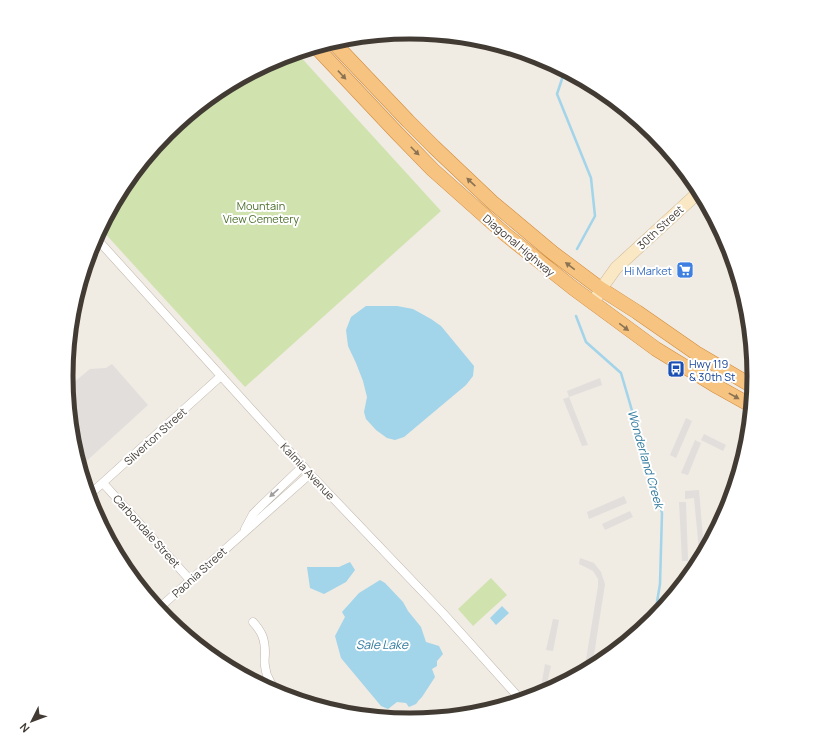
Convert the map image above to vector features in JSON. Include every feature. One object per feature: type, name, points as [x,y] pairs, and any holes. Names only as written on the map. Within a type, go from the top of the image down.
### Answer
[{"type":"highway","name":"Diagonal Highway","points":[[338,47],[434,147],[492,202],[553,253],[601,289],[696,353],[748,383]]},
{"type":"highway","name":"Diagonal Highway","points":[[320,52],[433,170],[487,219],[542,264],[656,350],[747,403]]},
{"type":"highway","points":[[396,132],[408,121]]},
{"type":"main road","name":"30th Street","points":[[593,303],[616,268],[695,195]]},
{"type":"street","name":"Kalmia Avenue","points":[[101,243],[310,474],[442,612],[518,696]]},
{"type":"street","name":"Silverton Street","points":[[93,491],[221,376]]},
{"type":"street","name":"Paonia Street","points":[[241,534],[258,508],[303,466]]},
{"type":"street","name":"Paonia Street","points":[[163,605],[310,474]]},
{"type":"street","name":"Carbondale Street","points":[[103,483],[190,580]]},
{"type":"street","points":[[253,622],[263,636],[265,667],[272,684]]},
{"type":"green space","name":"Mountain View Cemetery","points":[[301,57],[441,211],[245,387],[105,233],[118,208],[143,171],[172,138],[188,123],[223,96],[242,84],[261,74]]},
{"type":"green space","points":[[491,578],[507,595],[473,626],[458,609]]},
{"type":"shaded area","points":[[112,364],[148,405],[85,463],[79,442],[76,421],[73,383],[90,369],[106,368]]},
{"type":"shaded area","points":[[600,378],[602,385],[569,397],[567,391]]},
{"type":"shaded area","points":[[569,397],[588,445],[582,446],[563,399]]},
{"type":"shaded area","points":[[686,418],[692,421],[676,458],[670,455]]},
{"type":"shaded area","points":[[704,434],[726,445],[723,451],[701,440]]},
{"type":"shaded area","points":[[695,440],[701,443],[688,475],[681,473]]},
{"type":"shaded area","points":[[699,490],[704,544],[699,551],[694,498],[685,499],[685,491]]},
{"type":"shaded area","points":[[624,496],[627,503],[589,519],[587,512]]},
{"type":"shaded area","points":[[679,502],[686,502],[688,561],[682,561]]},
{"type":"shaded area","points":[[630,511],[633,517],[605,530],[602,524]]},
{"type":"shaded area","points":[[580,558],[594,563],[601,572],[605,584],[593,660],[585,665],[598,579],[593,571],[579,564]]},
{"type":"shaded area","points":[[689,561],[692,562],[691,564],[688,568]]},
{"type":"shaded area","points":[[553,619],[559,620],[553,651],[546,650]]},
{"type":"shaded area","points":[[545,664],[551,666],[547,685],[541,687]]},
{"type":"water","points":[[366,306],[397,306],[413,309],[431,319],[441,326],[474,366],[473,376],[466,385],[404,437],[395,440],[387,438],[376,430],[366,419],[364,412],[367,397],[363,381],[348,346],[346,330],[351,317]]},
{"type":"water","points":[[350,562],[355,570],[346,582],[324,594],[310,588],[307,567],[339,567]]},
{"type":"water","name":"Sale Lake","points":[[380,580],[385,583],[403,602],[408,611],[421,627],[426,642],[439,646],[443,654],[437,661],[437,666],[432,669],[435,677],[416,704],[409,707],[406,703],[397,702],[388,709],[381,706],[341,658],[335,636],[345,617],[342,612],[359,593]]},
{"type":"water","points":[[502,606],[509,613],[496,625],[490,618]]},
{"type":"waterway","name":"Wonderland Creek","points":[[563,76],[557,94],[591,178],[595,216],[577,249]]},
{"type":"waterway","name":"Wonderland Creek","points":[[576,316],[586,342],[621,373],[662,513],[660,584],[656,607]]},
{"type":"place","name":"Hi Market","points":[[685,270]]},
{"type":"place","name":"Hwy 119 & 30th St","points":[[676,369]]}]
